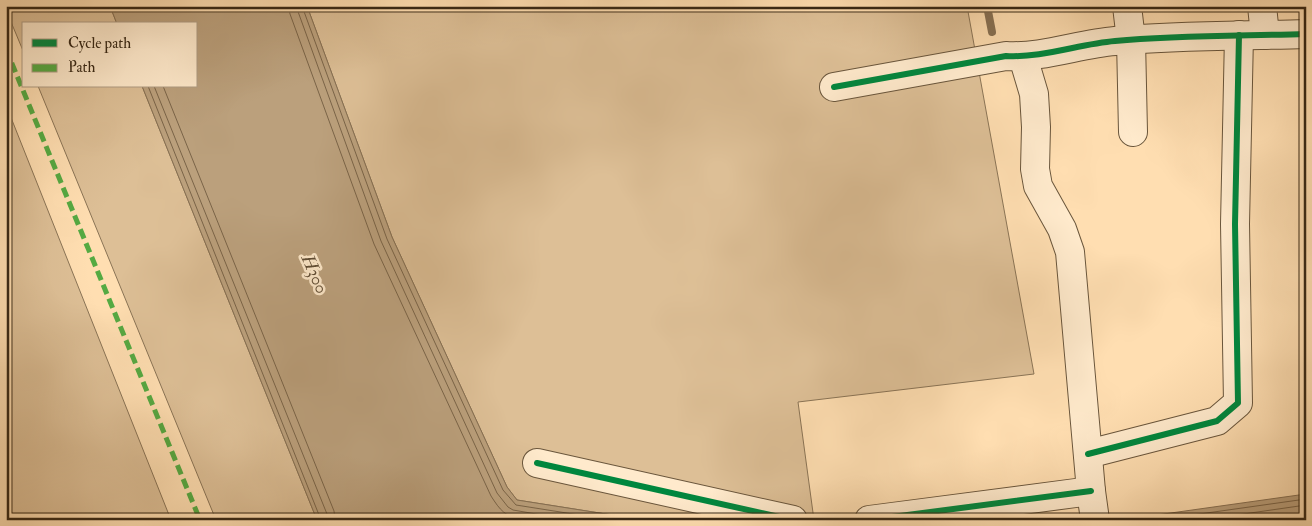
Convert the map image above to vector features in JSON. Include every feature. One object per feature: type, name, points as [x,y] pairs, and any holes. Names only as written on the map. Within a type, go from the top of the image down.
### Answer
[{"type":"street","points":[[1128,6],[1131,40],[1133,132]]},
{"type":"street","points":[[1088,454],[1217,421],[1238,403],[1235,224],[1252,35],[1262,6]]},
{"type":"street","points":[[834,87],[1006,56],[1023,57],[1100,42],[1306,34]]},
{"type":"street","points":[[1023,57],[1034,94],[1036,127],[1035,169],[1038,186],[1062,229],[1070,252],[1095,520]]},
{"type":"street","points":[[537,463],[793,520]]},
{"type":"street","points":[[869,520],[1091,491]]},
{"type":"shaded area","points":[[6,6],[110,6],[116,22],[22,22],[22,48]]},
{"type":"shaded area","points":[[307,6],[967,6],[1034,374],[798,402],[814,520],[644,520],[517,500],[507,487],[392,237]]},
{"type":"shaded area","points":[[39,88],[143,88],[317,520],[216,520]]},
{"type":"shaded area","points":[[6,105],[171,520],[6,520]]},
{"type":"water","name":"H300","points":[[110,6],[307,6],[392,237],[507,487],[517,500],[644,520],[317,520],[143,88],[198,88],[198,22],[116,22]]},
{"type":"water","points":[[1306,494],[1306,520],[1121,520]]},
{"type":"waterway","points":[[987,6],[992,32]]},
{"type":"marked path","points":[[6,49],[22,88]]},
{"type":"marked path","points":[[22,88],[200,520]]},
{"type":"cycle path","points":[[834,87],[1006,56],[1034,55],[1115,41],[1306,34]]},
{"type":"cycle path","points":[[1088,454],[1217,421],[1238,403],[1235,224],[1239,35]]},
{"type":"cycle path","points":[[537,463],[793,520]]},
{"type":"cycle path","points":[[869,520],[1091,491]]}]
